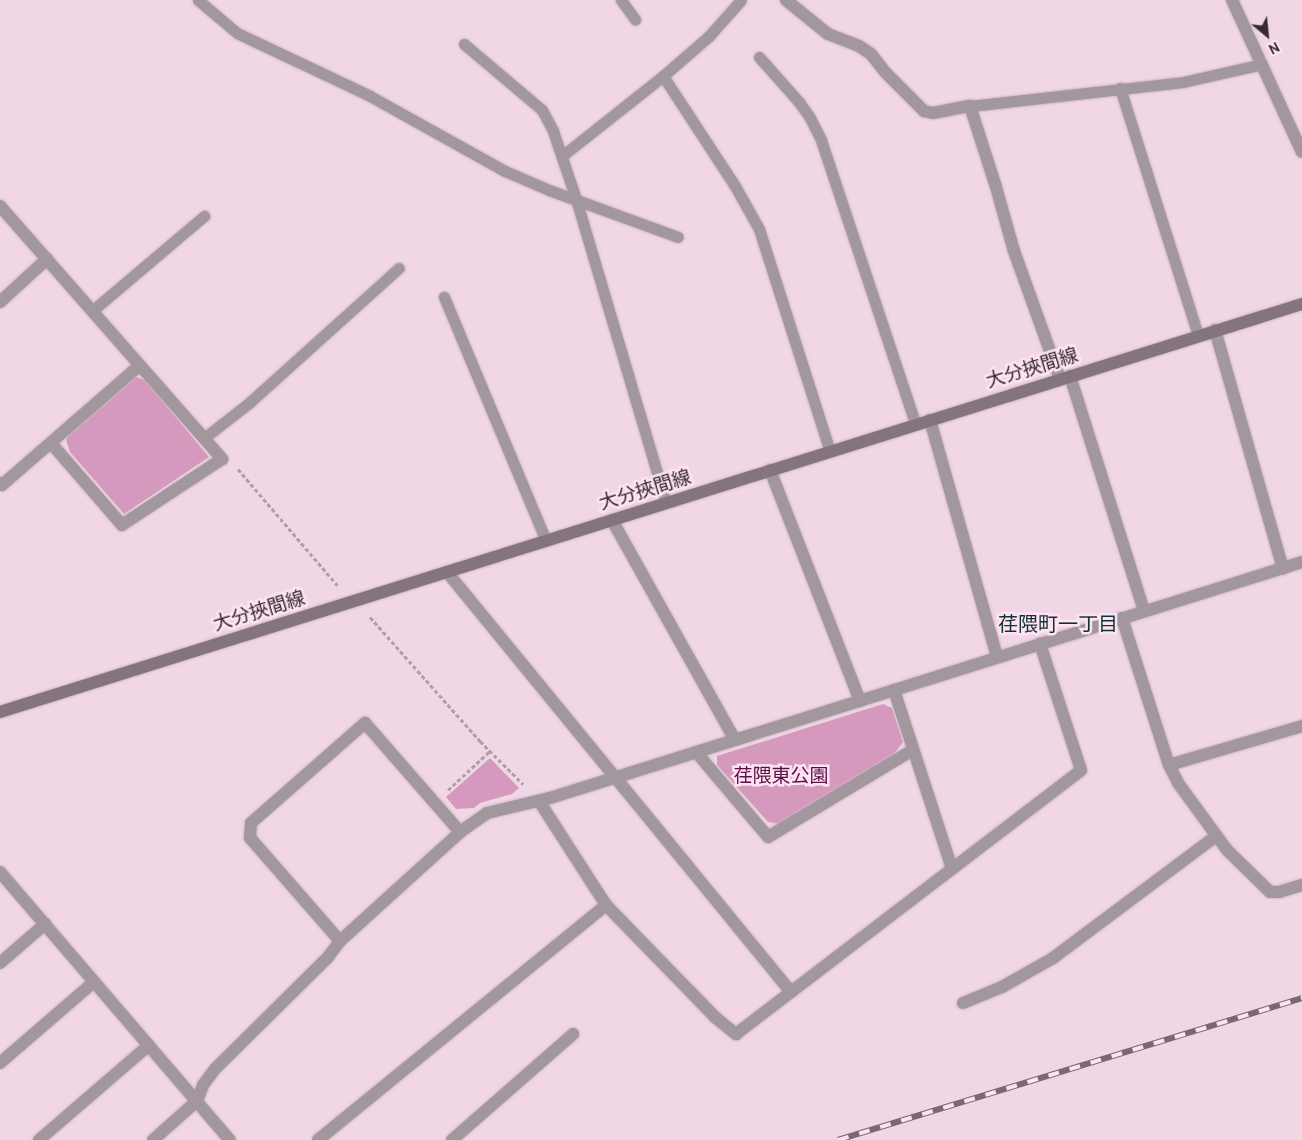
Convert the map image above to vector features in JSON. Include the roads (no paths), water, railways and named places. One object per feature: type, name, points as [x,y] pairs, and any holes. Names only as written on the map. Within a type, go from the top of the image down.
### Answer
[{"type":"main road","name":"大分挾間線","points":[[0,712],[1302,304]]},
{"type":"street","points":[[786,0],[828,34],[859,46],[871,54],[886,73],[924,111],[933,113],[970,106],[1014,251],[1065,378],[1144,611]]},
{"type":"street","points":[[1232,0],[1302,152]]},
{"type":"street","points":[[0,206],[222,458],[122,525],[51,443]]},
{"type":"street","points":[[0,302],[47,259]]},
{"type":"street","points":[[1215,330],[1283,568]]},
{"type":"street","points":[[0,484],[2,485],[139,366]]},
{"type":"street","points":[[930,420],[997,657]]},
{"type":"street","points":[[770,470],[860,700]]},
{"type":"street","points":[[612,520],[735,740]]},
{"type":"street","points":[[153,1140],[197,1101],[203,1085],[216,1068],[328,957],[340,941],[460,832],[486,813],[539,801],[614,778],[1302,562]]},
{"type":"street","points":[[447,572],[791,992]]},
{"type":"street","points":[[1122,618],[1169,765],[1178,783],[1216,836],[1242,866],[1270,892],[1279,892],[1302,885]]},
{"type":"street","points":[[539,801],[606,905],[716,1018],[736,1034],[1081,770],[1040,644]]},
{"type":"street","points":[[894,690],[952,869]]},
{"type":"street","points":[[340,941],[250,838],[251,823],[365,723],[460,832]]},
{"type":"street","points":[[1169,765],[1302,726]]},
{"type":"street","points":[[696,752],[768,837],[913,750]]},
{"type":"street","points":[[963,1003],[1002,986],[1052,958],[1216,836]]},
{"type":"street","points":[[0,872],[230,1140]]},
{"type":"street","points":[[318,1140],[606,905]]},
{"type":"street","points":[[0,963],[45,924]]},
{"type":"street","points":[[0,1063],[94,982]]},
{"type":"street","points":[[452,1140],[573,1034]]},
{"type":"street","points":[[39,1140],[149,1045]]},
{"type":"lane","points":[[198,0],[238,33],[370,96],[505,171],[575,200],[678,237]]},
{"type":"lane","points":[[621,0],[635,19]]},
{"type":"lane","points":[[562,156],[663,76],[709,36],[741,0]]},
{"type":"lane","points":[[464,44],[542,110],[562,156],[666,503]]},
{"type":"lane","points":[[759,57],[799,102],[810,118],[821,140],[916,425]]},
{"type":"lane","points":[[970,106],[1183,82],[1262,64]]},
{"type":"lane","points":[[663,76],[735,186],[759,229],[830,452]]},
{"type":"lane","points":[[1120,88],[1198,336]]},
{"type":"lane","points":[[92,311],[204,216]]},
{"type":"lane","points":[[204,438],[250,402],[399,268]]},
{"type":"lane","points":[[444,297],[546,541]]},
{"type":"railway","points":[[838,1140],[1302,998]]},
{"type":"district","name":"荏隈町一丁目","points":[[1058,624]]},
{"type":"park label","name":"荏隈東公園","points":[[781,776]]}]
